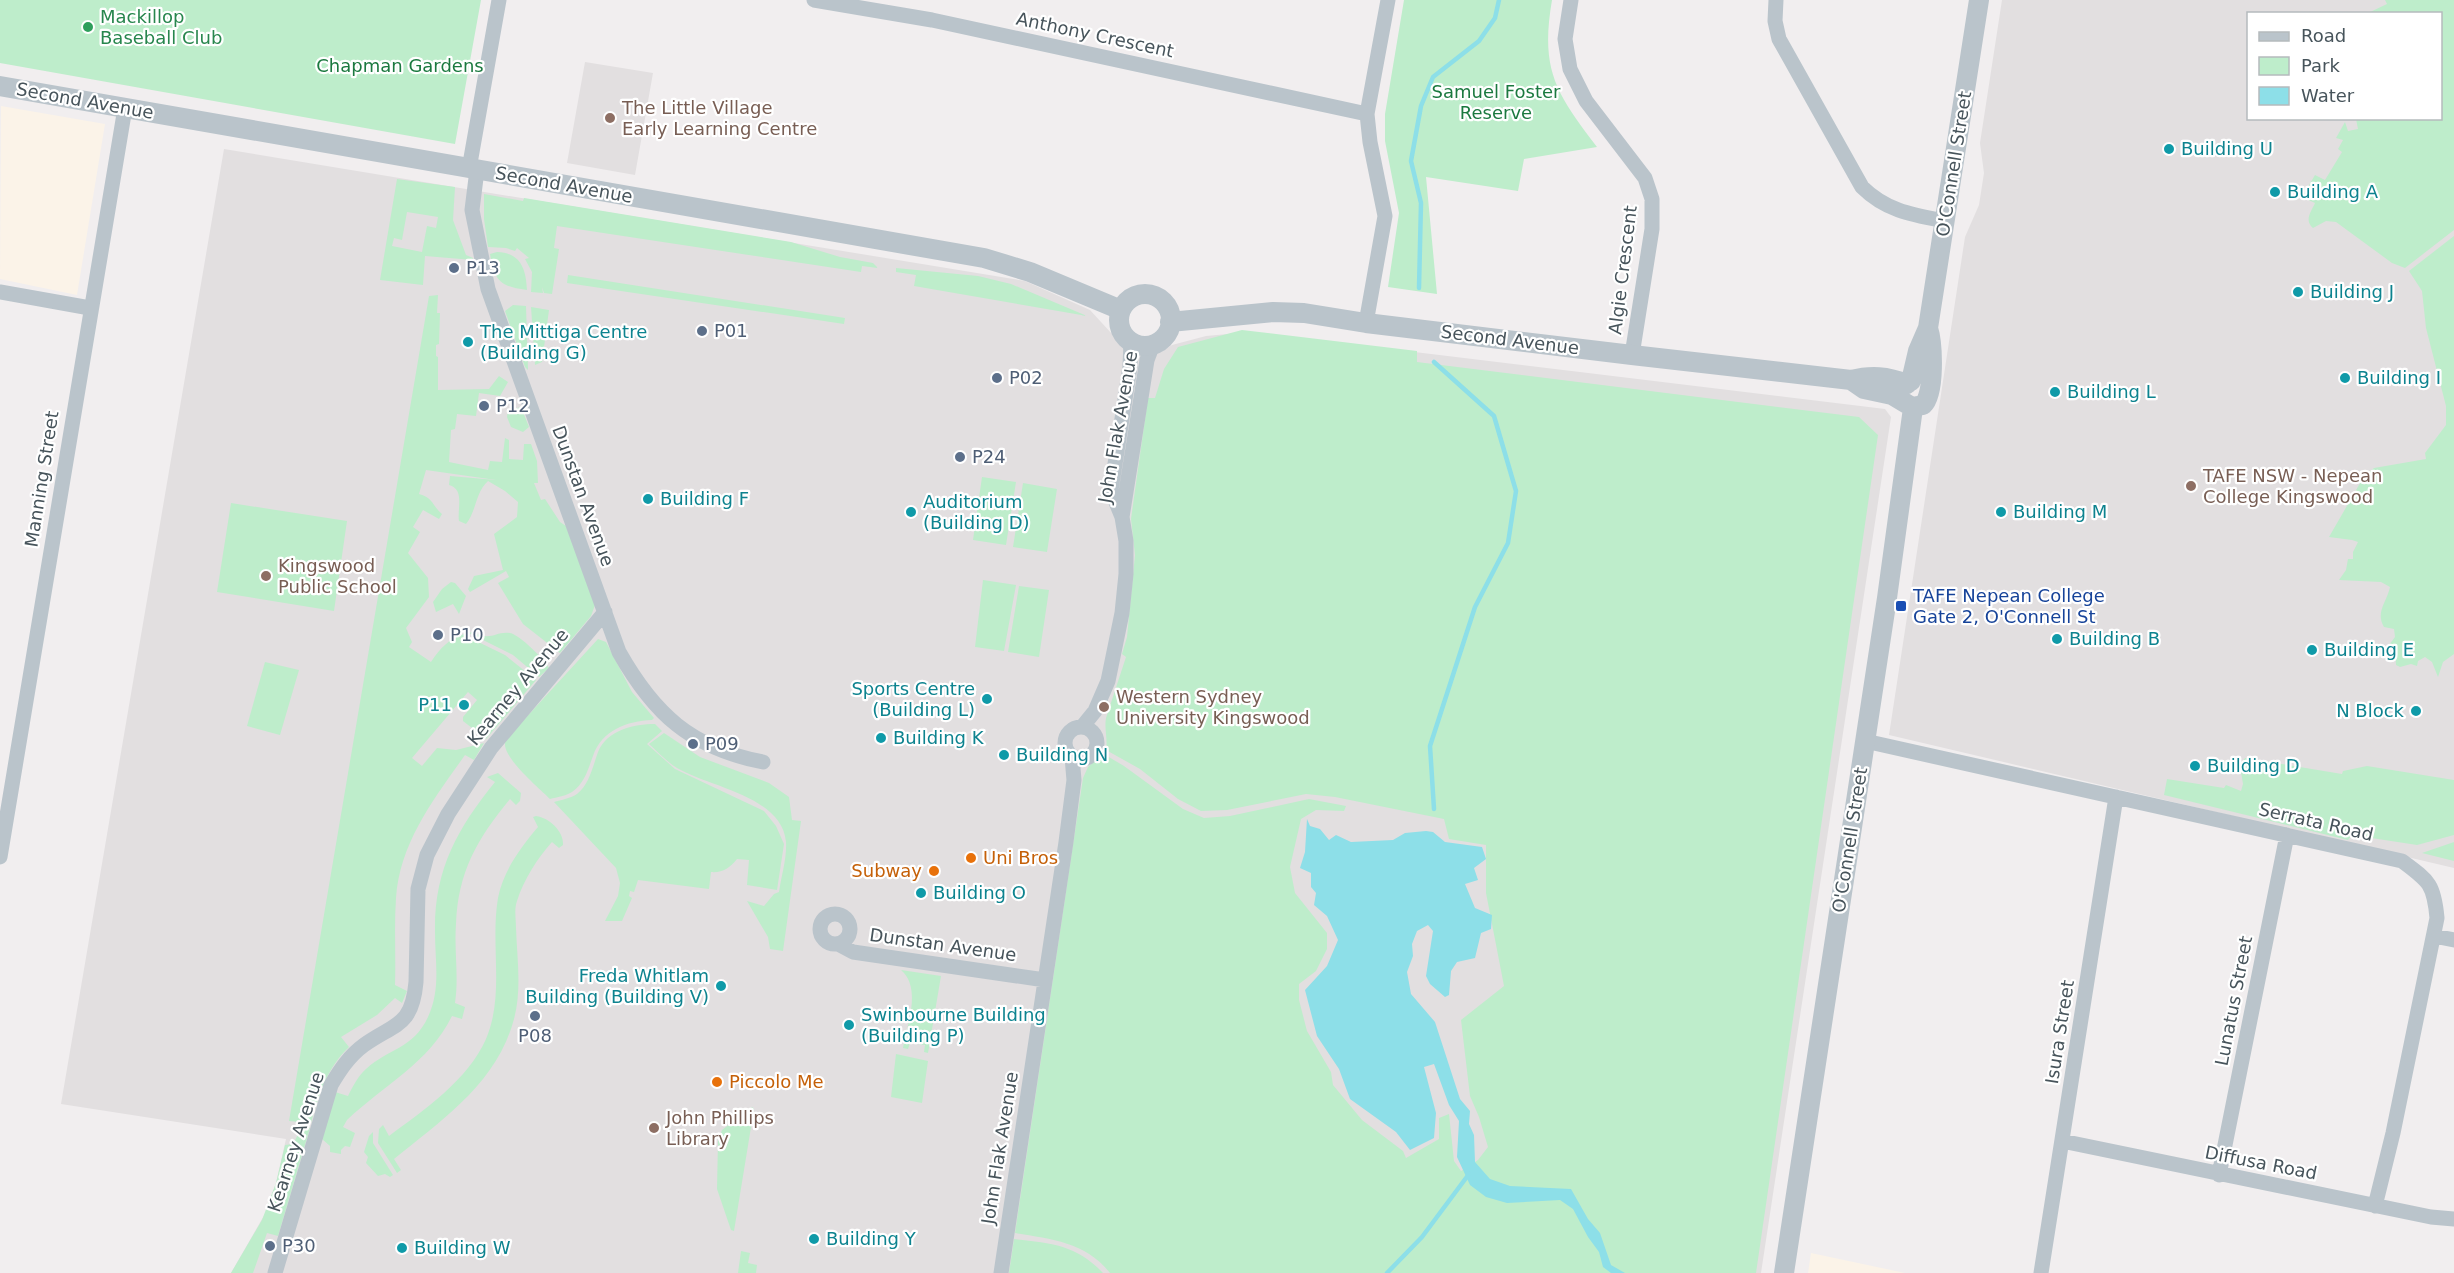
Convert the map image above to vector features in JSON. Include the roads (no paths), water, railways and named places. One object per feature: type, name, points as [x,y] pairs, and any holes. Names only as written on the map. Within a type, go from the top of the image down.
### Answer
[{"type":"street","points":[[473,170],[499,0]]},
{"type":"street","name":"Anthony Crescent","points":[[814,0],[932,20],[1367,114]]},
{"type":"street","points":[[1366,323],[1385,216],[1370,142],[1367,114],[1388,0]]},
{"type":"street","name":"Algie Crescent","points":[[1571,0],[1565,39],[1569,69],[1586,101],[1645,178],[1652,199],[1652,230],[1632,355]]},
{"type":"street","points":[[1776,0],[1775,21],[1779,39],[1862,187],[1878,201],[1895,210],[1945,221]]},
{"type":"street","name":"O'Connell Street","points":[[1787,1272],[1865,741],[1909,394],[1918,351],[1928,328],[1979,0]]},
{"type":"street","name":"Second Avenue","points":[[0,86],[984,258],[1030,272],[1089,299],[1120,310]]},
{"type":"street","name":"Manning Street","points":[[0,857],[125,108]]},
{"type":"street","name":"Dunstan Avenue","points":[[473,170],[472,210],[488,289],[619,652],[634,680],[663,714],[703,742],[746,759],[763,762]]},
{"type":"street","points":[[0,292],[90,308]]},
{"type":"street","points":[[1146,294],[1154,296],[1167,306],[1170,322],[1165,336],[1145,346],[1131,341],[1125,337],[1119,324],[1120,310],[1131,298],[1146,294]]},
{"type":"street","name":"Second Avenue","points":[[1170,322],[1249,313],[1289,312],[1851,380],[1867,376],[1891,378],[1909,394],[1923,383],[1929,391]]},
{"type":"street","name":"O'Connell Street","points":[[1928,328],[1932,351],[1929,391]]},
{"type":"street","name":"John Flak Avenue","points":[[1088,730],[1108,681],[1120,632],[1127,557],[1122,517],[1111,489],[1130,366],[1131,341]]},
{"type":"street","name":"John Flak Avenue","points":[[1122,517],[1147,360],[1153,344]]},
{"type":"street","name":"Kearney Avenue","points":[[275,1273],[331,1085],[341,1068],[356,1052],[398,1026],[412,1005],[416,981],[417,889],[426,855],[448,814],[491,748],[605,612]]},
{"type":"street","points":[[1072,729],[1088,730],[1097,747],[1093,754],[1079,758],[1066,750],[1066,737],[1072,729]]},
{"type":"street","name":"Serrata Road","points":[[1865,741],[2402,861],[2426,879],[2435,894],[2437,918],[2393,1133],[2375,1206]]},
{"type":"street","name":"John Flak Avenue","points":[[1001,1273],[1079,758]]},
{"type":"street","name":"Isura Street","points":[[2041,1273],[2116,797]]},
{"type":"street","name":"Lunatus Street","points":[[2219,1175],[2287,835]]},
{"type":"street","points":[[2434,936],[2454,940]]},
{"type":"street","name":"Dunstan Avenue","points":[[838,944],[853,952],[1045,980]]},
{"type":"street","name":"Diffusa Road","points":[[2062,1141],[2219,1175],[2431,1217],[2454,1219]]},
{"type":"water","points":[[1307,819],[1310,826],[1320,829],[1329,840],[1336,835],[1351,842],[1393,840],[1405,833],[1426,831],[1433,832],[1445,842],[1482,847],[1486,859],[1474,868],[1478,880],[1465,884],[1475,908],[1492,915],[1491,929],[1481,933],[1475,958],[1457,962],[1451,971],[1449,995],[1445,997],[1430,984],[1426,976],[1433,931],[1428,925],[1417,931],[1412,944],[1413,956],[1407,972],[1411,994],[1435,1022],[1460,1099],[1470,1111],[1469,1124],[1474,1135],[1475,1162],[1490,1179],[1510,1186],[1571,1189],[1588,1219],[1600,1233],[1611,1265],[1625,1273],[1611,1273],[1603,1267],[1599,1252],[1573,1209],[1560,1200],[1507,1203],[1486,1197],[1470,1185],[1457,1157],[1459,1121],[1449,1105],[1434,1064],[1424,1067],[1436,1113],[1434,1138],[1410,1150],[1396,1132],[1350,1099],[1339,1069],[1317,1036],[1305,990],[1327,966],[1338,940],[1327,916],[1314,905],[1316,893],[1311,887],[1311,873],[1300,868],[1305,852]]},
{"type":"waterway","points":[[1419,288],[1421,203],[1411,161],[1421,106],[1433,77],[1479,41],[1495,18],[1499,0]]},
{"type":"waterway","points":[[1434,362],[1494,416],[1516,491],[1508,543],[1475,607],[1430,746],[1434,809]]},
{"type":"waterway","points":[[1387,1273],[1422,1237],[1469,1174]]},
{"type":"place","name":"Mackillop Baseball Club","points":[[88,27]]},
{"type":"place","name":"The Little Village Early Learning Centre","points":[[610,118]]},
{"type":"place","name":"Building U","points":[[2169,149]]},
{"type":"place","name":"Building A","points":[[2275,192]]},
{"type":"place","name":"P13","points":[[454,268]]},
{"type":"place","name":"Building J","points":[[2298,292]]},
{"type":"place","name":"P01","points":[[702,331]]},
{"type":"place","name":"The Mittiga Centre (Building G)","points":[[468,342]]},
{"type":"place","name":"P02","points":[[997,378]]},
{"type":"place","name":"Building I","points":[[2345,378]]},
{"type":"place","name":"Building L","points":[[2055,392]]},
{"type":"place","name":"P12","points":[[484,406]]},
{"type":"place","name":"P24","points":[[960,457]]},
{"type":"place","name":"TAFE NSW - Nepean College Kingswood","points":[[2191,486]]},
{"type":"place","name":"Building F","points":[[648,499]]},
{"type":"place","name":"Auditorium (Building D)","points":[[911,512]]},
{"type":"place","name":"Building M","points":[[2001,512]]},
{"type":"place","name":"Kingswood Public School","points":[[266,576]]},
{"type":"place","name":"TAFE Nepean College Gate 2, O'Connell St","points":[[1901,606]]},
{"type":"place","name":"P10","points":[[438,635]]},
{"type":"place","name":"Building B","points":[[2057,639]]},
{"type":"place","name":"Building E","points":[[2312,650]]},
{"type":"place","name":"Sports Centre (Building L)","points":[[987,699]]},
{"type":"place","name":"P11","points":[[464,705]]},
{"type":"place","name":"Western Sydney University Kingswood","points":[[1104,707]]},
{"type":"place","name":"N Block","points":[[2416,711]]},
{"type":"place","name":"Building K","points":[[881,738]]},
{"type":"place","name":"P09","points":[[693,744]]},
{"type":"place","name":"Building N","points":[[1004,755]]},
{"type":"place","name":"Building D","points":[[2195,766]]},
{"type":"place","name":"Uni Bros","points":[[971,858]]},
{"type":"place","name":"Subway","points":[[934,871]]},
{"type":"place","name":"Building O","points":[[921,893]]},
{"type":"place","name":"Freda Whitlam Building (Building V)","points":[[721,986]]},
{"type":"place","name":"P08","points":[[535,1016]]},
{"type":"place","name":"Swinbourne Building (Building P)","points":[[849,1025]]},
{"type":"place","name":"Piccolo Me","points":[[717,1082]]},
{"type":"place","name":"John Phillips Library","points":[[654,1128]]},
{"type":"place","name":"Building Y","points":[[814,1239]]},
{"type":"place","name":"P30","points":[[270,1246]]},
{"type":"place","name":"Building W","points":[[402,1248]]},
{"type":"park label","name":"Chapman Gardens","points":[[400,66]]},
{"type":"park label","name":"Samuel Foster Reserve","points":[[1496,102]]}]
